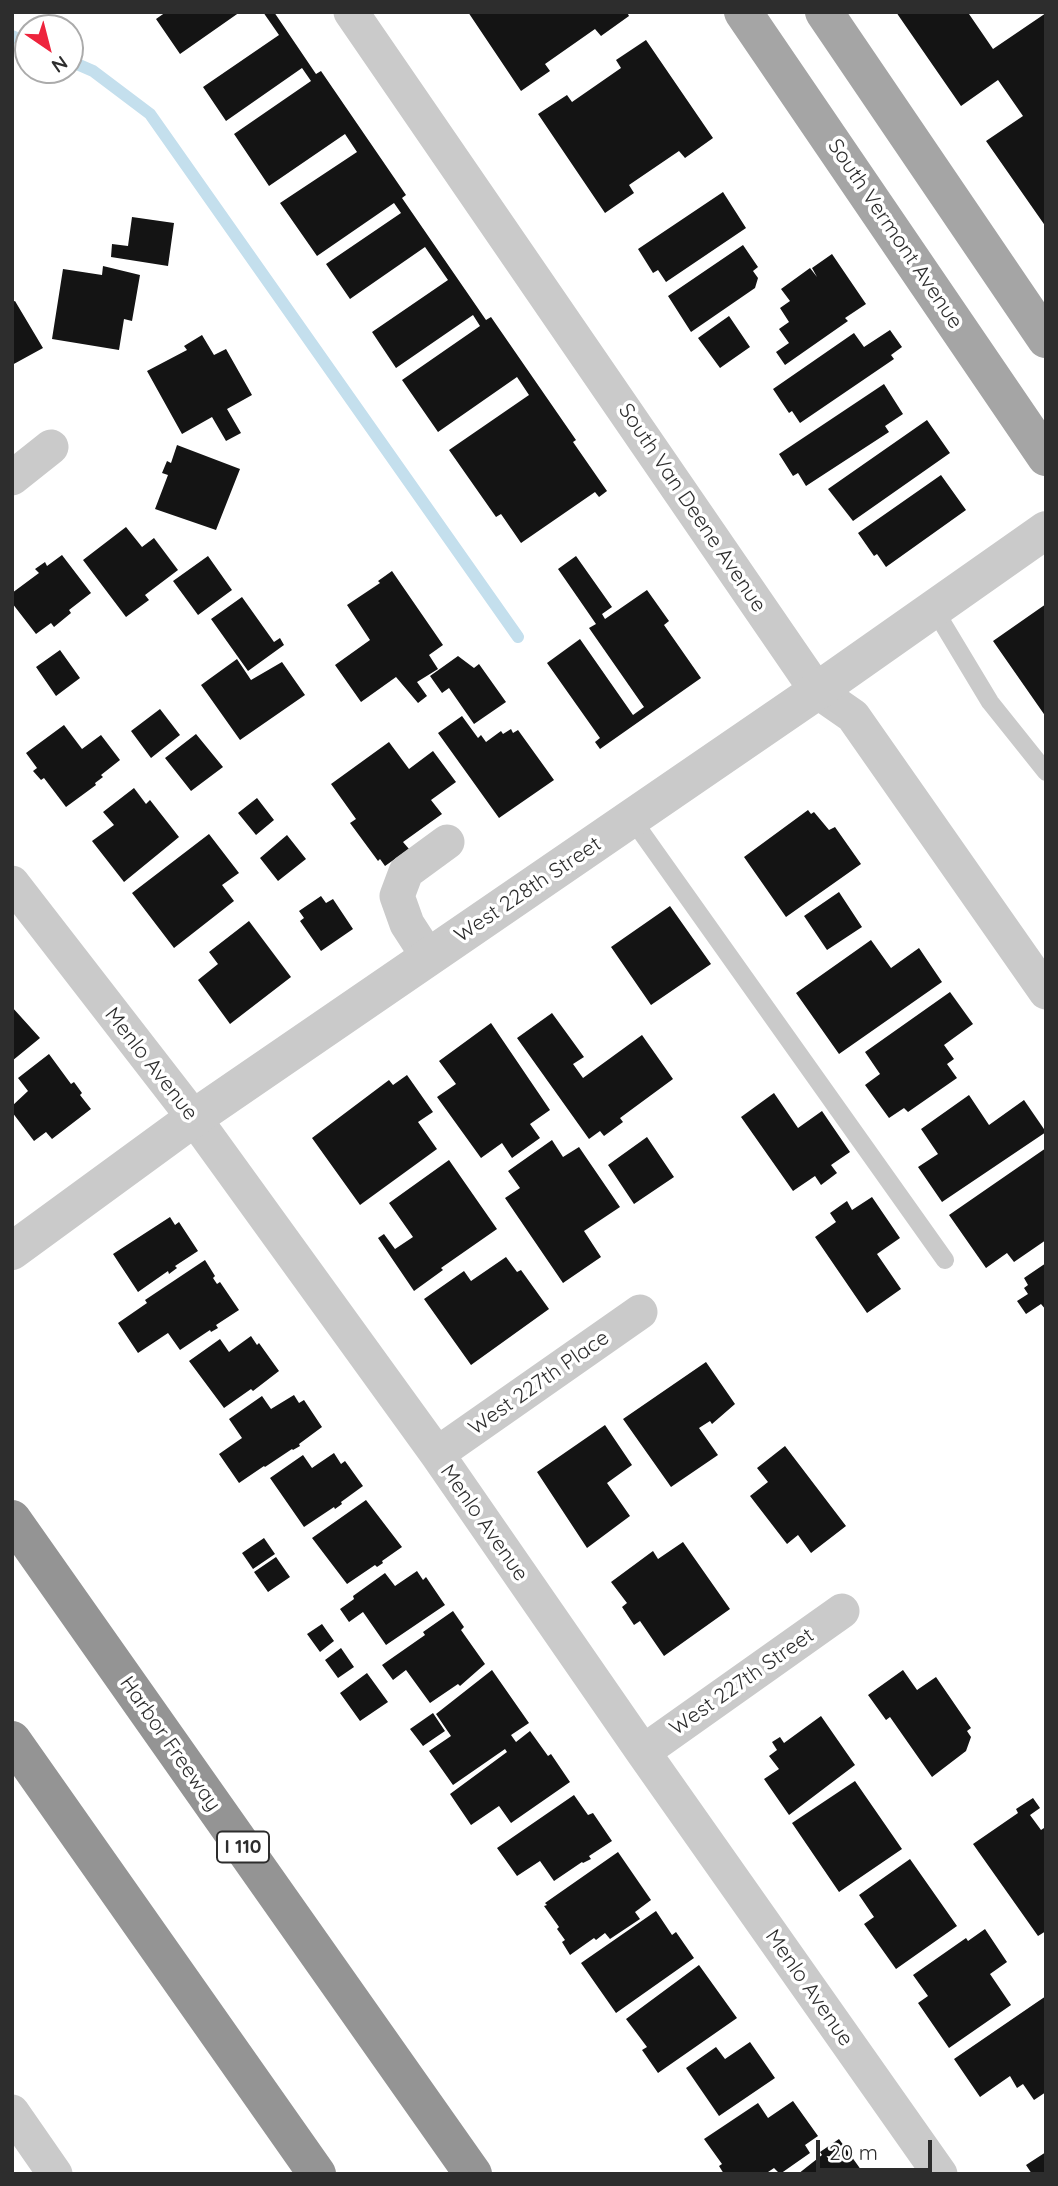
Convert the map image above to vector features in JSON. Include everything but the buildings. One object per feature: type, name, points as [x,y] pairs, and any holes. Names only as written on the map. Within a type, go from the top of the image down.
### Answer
[{"type":"highway","name":"Harbor Freeway","points":[[12,1520],[473,2174]]},
{"type":"highway","points":[[12,1740],[317,2174]]},
{"type":"main road","name":"South Vermont Avenue","points":[[743,12],[1046,457]]},
{"type":"main road","points":[[824,12],[1046,339]]},
{"type":"street","name":"South Van Deene Avenue","points":[[351,12],[817,691],[853,716],[1046,992]]},
{"type":"street","points":[[12,478],[51,447]]},
{"type":"street","name":"West 228th Street","points":[[12,1251],[194,1118],[632,819],[1046,530]]},
{"type":"street","points":[[429,958],[407,924],[397,896],[406,872],[447,842]]},
{"type":"street","name":"Menlo Avenue","points":[[12,883],[194,1118],[437,1454],[940,2174]]},
{"type":"street","name":"West 227th Place","points":[[437,1454],[640,1312]]},
{"type":"street","name":"West 227th Street","points":[[643,1752],[842,1611]]},
{"type":"street","points":[[12,2112],[55,2174]]},
{"type":"lane","points":[[934,609],[990,702],[1046,772]]},
{"type":"lane","points":[[632,819],[945,1260]]},
{"type":"waterway","points":[[84,67],[150,114],[518,637]]}]
